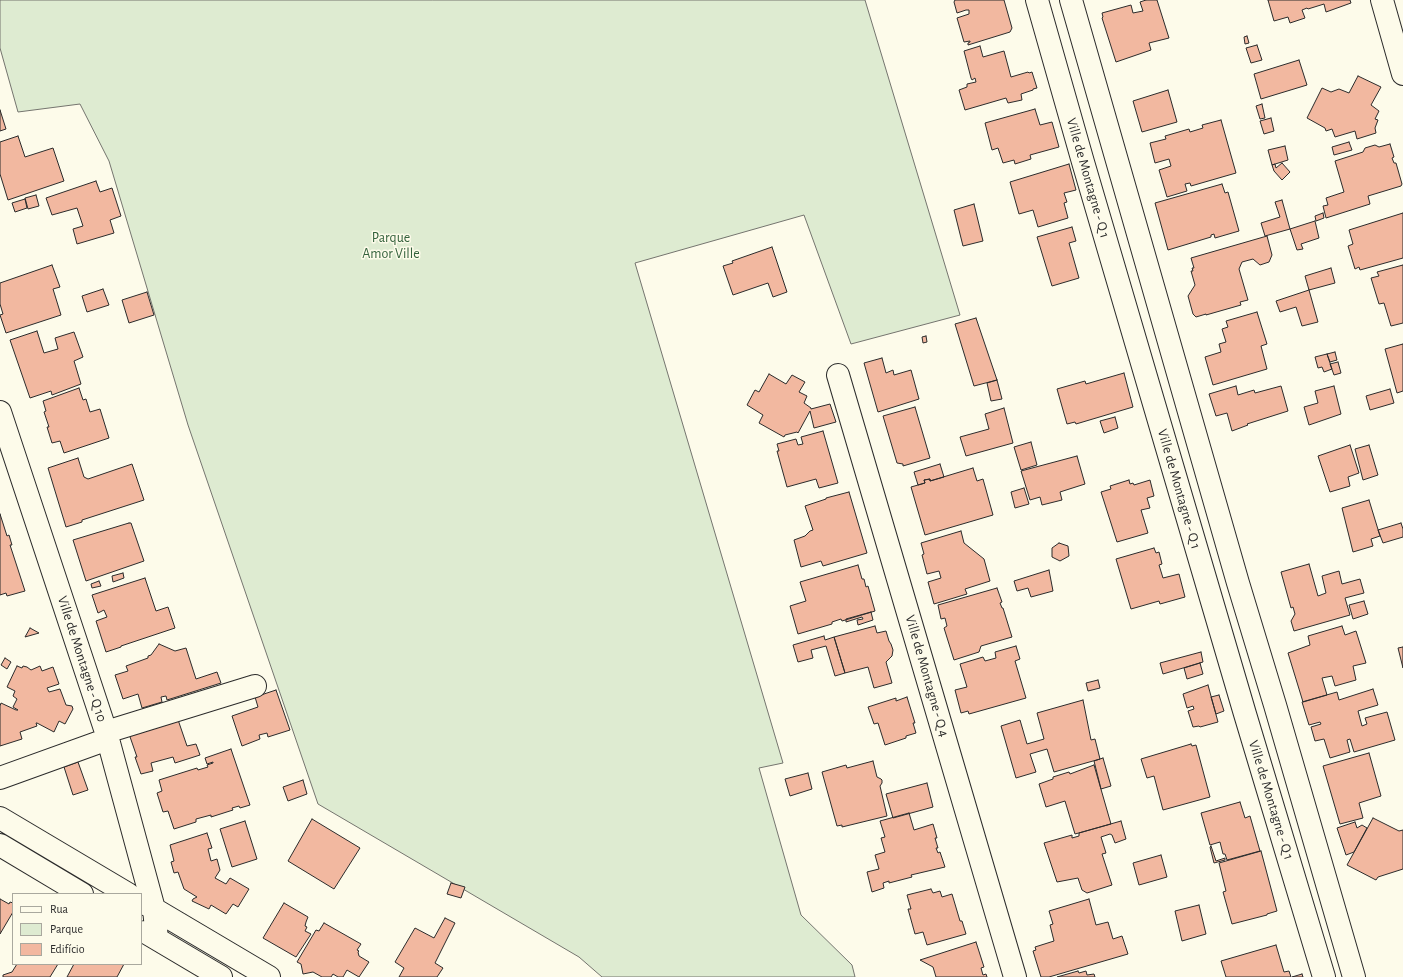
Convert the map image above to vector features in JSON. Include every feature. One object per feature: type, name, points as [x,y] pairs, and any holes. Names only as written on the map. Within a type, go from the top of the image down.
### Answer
[{"type":"street","name":"Ville de Montagne - Q 1","points":[[1037,0],[1245,714],[1324,977]]},
{"type":"street","points":[[1071,0],[1238,583],[1354,977]]},
{"type":"street","points":[[1382,0],[1403,74]]},
{"type":"street","points":[[1083,162],[1115,155]]},
{"type":"street","name":"Ville de Montagne - Q 4","points":[[838,375],[1016,977]]},
{"type":"street","name":"Ville de Montagne - Q 10","points":[[0,412],[107,735],[148,905],[149,934]]},
{"type":"street","points":[[0,778],[107,735],[255,686]]},
{"type":"street","points":[[1245,714],[1275,705]]},
{"type":"street","points":[[0,818],[126,893]]},
{"type":"street","points":[[0,845],[80,893]]},
{"type":"street","points":[[148,905],[269,977]]},
{"type":"street","points":[[149,934],[221,977]]},
{"type":"green space","name":"Parque Amor Ville","points":[[0,0],[865,0],[960,315],[851,344],[804,215],[635,263],[783,763],[759,768],[801,915],[852,965],[855,977],[602,977],[579,957],[318,804],[188,425],[109,161],[80,104],[18,112],[0,48]]},
{"type":"building","points":[[955,0],[1004,0],[1012,28],[1010,32],[968,45],[970,41],[964,42],[957,18],[969,14],[969,10],[957,13],[954,2]]},
{"type":"building","points":[[1146,0],[1157,0],[1169,38],[1149,43],[1151,50],[1116,62],[1102,18],[1102,13],[1131,5],[1133,13],[1143,11],[1140,2]]},
{"type":"building","points":[[1268,0],[1350,0],[1351,3],[1326,12],[1324,4],[1308,9],[1307,8],[1302,10],[1305,18],[1290,23],[1288,17],[1274,21]]},
{"type":"building","points":[[1247,36],[1249,43],[1245,44],[1244,37]]},
{"type":"building","points":[[1257,45],[1262,60],[1251,63],[1246,48]]},
{"type":"building","points":[[980,46],[983,57],[1004,51],[1011,77],[1032,72],[1037,88],[1021,94],[1022,100],[1008,103],[1006,98],[965,110],[959,90],[967,87],[967,84],[976,82],[975,78],[972,80],[971,78],[964,51]]},
{"type":"building","points":[[1299,60],[1307,85],[1261,99],[1254,74]]},
{"type":"building","points":[[1358,76],[1381,87],[1371,105],[1379,111],[1375,119],[1378,120],[1375,128],[1376,133],[1357,139],[1355,131],[1335,137],[1332,129],[1326,131],[1325,128],[1307,118],[1322,88],[1331,92],[1339,89],[1349,93]]},
{"type":"building","points":[[1168,90],[1177,122],[1142,132],[1133,101]]},
{"type":"building","points":[[1262,104],[1265,118],[1260,119],[1256,106]]},
{"type":"building","points":[[1035,109],[1040,125],[1052,122],[1059,147],[1030,155],[1031,159],[1015,164],[1014,160],[1003,163],[998,148],[992,150],[985,123]]},
{"type":"building","points":[[0,110],[6,129],[0,131]]},
{"type":"building","points":[[1271,118],[1274,131],[1264,134],[1260,121]]},
{"type":"building","points":[[1221,120],[1236,173],[1191,186],[1190,183],[1185,184],[1187,191],[1167,197],[1159,170],[1171,166],[1169,159],[1155,163],[1150,143],[1166,139],[1165,136],[1189,129],[1190,132],[1203,128],[1202,125]]},
{"type":"building","points":[[18,136],[25,157],[53,148],[64,181],[8,200],[0,174],[0,142]]},
{"type":"building","points":[[1349,142],[1352,150],[1334,155],[1332,147]]},
{"type":"building","points":[[1390,144],[1394,157],[1392,158],[1394,163],[1396,163],[1402,184],[1401,186],[1368,196],[1370,204],[1326,218],[1323,206],[1328,205],[1326,198],[1344,192],[1335,161],[1363,152],[1365,148],[1375,145],[1379,147]]},
{"type":"building","points":[[1285,146],[1288,160],[1272,165],[1268,150]]},
{"type":"building","points":[[1282,163],[1290,172],[1282,180],[1274,171],[1272,165],[1275,164],[1276,168]]},
{"type":"building","points":[[1069,164],[1076,190],[1064,193],[1067,202],[1064,203],[1068,218],[1038,227],[1033,210],[1019,214],[1010,182]]},
{"type":"building","points":[[96,181],[100,192],[112,188],[121,216],[110,220],[114,233],[77,244],[73,229],[83,226],[77,208],[52,215],[46,198]]},
{"type":"building","points":[[1222,184],[1225,193],[1228,192],[1239,231],[1215,238],[1214,234],[1211,235],[1211,237],[1168,250],[1155,203]]},
{"type":"building","points":[[36,195],[39,206],[28,209],[25,198]]},
{"type":"building","points":[[25,199],[27,208],[15,212],[12,203]]},
{"type":"building","points":[[1282,200],[1290,229],[1265,236],[1261,223],[1280,217],[1275,202]]},
{"type":"building","points":[[974,204],[983,241],[963,246],[954,210]]},
{"type":"building","points":[[1323,213],[1324,218],[1316,221],[1315,216]]},
{"type":"building","points":[[1403,213],[1403,258],[1360,270],[1359,267],[1355,269],[1348,246],[1353,244],[1349,230]]},
{"type":"building","points":[[1315,221],[1319,238],[1301,244],[1303,249],[1297,250],[1290,229]]},
{"type":"building","points":[[1072,227],[1076,241],[1069,243],[1079,278],[1052,286],[1037,237]]},
{"type":"building","points":[[1267,236],[1272,255],[1269,262],[1260,265],[1253,259],[1242,262],[1239,269],[1248,300],[1240,302],[1241,305],[1196,317],[1193,314],[1188,296],[1195,285],[1191,271],[1193,271],[1192,268],[1194,268],[1191,258]]},
{"type":"building","points":[[772,247],[787,292],[773,297],[768,283],[733,295],[723,266],[733,263],[732,261]]},
{"type":"building","points":[[52,265],[60,287],[53,289],[61,315],[6,333],[0,315],[3,314],[0,304],[0,283]]},
{"type":"building","points":[[1403,265],[1403,323],[1391,326],[1384,303],[1379,304],[1371,278],[1379,276],[1377,272]]},
{"type":"building","points":[[1331,268],[1335,283],[1309,290],[1305,276]]},
{"type":"building","points":[[103,289],[109,305],[87,312],[82,296]]},
{"type":"building","points":[[1309,290],[1318,322],[1302,326],[1296,307],[1280,312],[1276,301]]},
{"type":"building","points":[[147,292],[154,315],[129,323],[122,300]]},
{"type":"building","points":[[1257,312],[1267,344],[1261,346],[1267,369],[1213,385],[1205,357],[1221,352],[1219,344],[1226,342],[1222,329],[1228,327],[1226,321]]},
{"type":"building","points":[[976,318],[997,380],[974,386],[955,324]]},
{"type":"building","points":[[37,331],[44,353],[58,349],[55,338],[74,332],[83,357],[74,361],[81,384],[52,395],[51,391],[30,398],[10,340]]},
{"type":"building","points":[[926,336],[927,342],[923,343],[922,337]]},
{"type":"building","points":[[1403,344],[1403,391],[1397,393],[1385,349]]},
{"type":"building","points":[[1335,352],[1337,360],[1330,362],[1327,354]]},
{"type":"building","points":[[1327,354],[1332,369],[1324,372],[1322,367],[1318,368],[1315,357]]},
{"type":"building","points":[[882,358],[886,373],[893,370],[894,375],[911,370],[919,399],[878,412],[864,363]]},
{"type":"building","points":[[1338,362],[1341,373],[1334,375],[1330,364]]},
{"type":"building","points":[[1124,373],[1133,407],[1076,424],[1075,422],[1067,424],[1057,389],[1085,381],[1086,384]]},
{"type":"building","points":[[769,374],[786,384],[792,375],[805,382],[799,392],[807,396],[804,403],[811,409],[830,404],[836,422],[814,428],[810,411],[798,433],[785,435],[784,437],[759,423],[763,415],[747,405],[755,390],[759,392]]},
{"type":"building","points":[[997,380],[1002,399],[991,401],[987,383]]},
{"type":"building","points":[[1236,386],[1238,395],[1254,390],[1255,393],[1281,386],[1288,411],[1247,424],[1248,425],[1232,431],[1227,413],[1216,416],[1209,394]]},
{"type":"building","points":[[1334,386],[1341,414],[1309,425],[1304,407],[1318,403],[1315,391]]},
{"type":"building","points":[[79,388],[83,400],[86,399],[90,412],[100,409],[109,438],[64,453],[60,441],[52,443],[47,427],[49,427],[44,412],[46,411],[43,401]]},
{"type":"building","points":[[1390,389],[1394,403],[1370,410],[1366,396]]},
{"type":"building","points":[[915,407],[930,458],[903,466],[903,464],[897,463],[883,416]]},
{"type":"building","points":[[1004,408],[1013,443],[966,456],[960,437],[989,429],[985,414]]},
{"type":"building","points":[[1115,417],[1118,428],[1104,433],[1100,421]]},
{"type":"building","points":[[823,431],[838,483],[819,488],[816,479],[787,487],[777,451],[779,451],[777,444],[796,439],[798,445],[803,444],[801,437]]},
{"type":"building","points":[[1031,442],[1037,465],[1021,470],[1014,447]]},
{"type":"building","points":[[1350,445],[1359,473],[1348,477],[1350,486],[1330,492],[1318,456]]},
{"type":"building","points":[[1369,445],[1378,475],[1363,480],[1355,449]]},
{"type":"building","points":[[1077,456],[1085,484],[1060,492],[1062,500],[1042,505],[1040,497],[1030,500],[1021,471]]},
{"type":"building","points":[[78,458],[84,477],[88,479],[132,464],[144,500],[82,520],[82,522],[66,527],[48,468]]},
{"type":"building","points":[[940,464],[944,477],[930,481],[930,479],[924,480],[925,483],[918,485],[914,472]]},
{"type":"building","points":[[973,468],[977,481],[983,479],[993,515],[925,535],[911,487],[925,483],[924,480],[930,479],[930,481]]},
{"type":"building","points":[[1129,480],[1130,484],[1133,483],[1134,485],[1150,480],[1154,496],[1147,498],[1150,508],[1141,510],[1148,533],[1117,542],[1101,492],[1111,489],[1110,486]]},
{"type":"building","points":[[1024,488],[1029,504],[1015,508],[1011,492]]},
{"type":"building","points":[[849,492],[867,553],[823,566],[821,561],[801,567],[794,540],[805,536],[813,530],[805,506],[826,498]]},
{"type":"building","points":[[1369,500],[1380,536],[1371,539],[1373,546],[1353,552],[1342,508]]},
{"type":"building","points":[[0,514],[7,536],[9,535],[12,545],[10,545],[25,591],[7,596],[6,593],[0,595]]},
{"type":"building","points":[[131,523],[144,561],[86,581],[73,540]]},
{"type":"building","points":[[1401,523],[1403,537],[1383,543],[1378,530]]},
{"type":"building","points":[[961,531],[964,543],[984,559],[990,581],[965,589],[967,594],[934,604],[928,582],[941,578],[939,571],[927,574],[922,555],[924,554],[921,543]]},
{"type":"building","points":[[1059,543],[1068,546],[1069,556],[1060,561],[1052,557],[1052,548]]},
{"type":"building","points":[[1154,548],[1156,553],[1159,552],[1162,564],[1159,565],[1163,578],[1179,574],[1185,597],[1160,604],[1159,601],[1131,609],[1116,559]]},
{"type":"building","points":[[1309,564],[1318,596],[1326,593],[1322,576],[1339,571],[1342,584],[1360,579],[1364,593],[1345,598],[1350,615],[1294,631],[1291,621],[1295,614],[1293,607],[1291,608],[1281,572]]},
{"type":"building","points":[[858,565],[862,579],[864,579],[866,587],[868,586],[875,611],[842,621],[841,619],[832,622],[832,624],[798,634],[790,606],[806,601],[800,582]]},
{"type":"building","points":[[1049,570],[1053,591],[1031,597],[1028,588],[1017,591],[1014,581]]},
{"type":"building","points":[[123,573],[124,578],[113,582],[112,576]]},
{"type":"building","points":[[145,578],[156,611],[168,607],[175,628],[106,652],[96,621],[107,617],[104,610],[98,613],[92,595]]},
{"type":"building","points":[[99,581],[101,586],[92,588],[91,584]]},
{"type":"building","points":[[997,588],[1002,602],[1000,603],[1012,637],[981,646],[979,652],[954,660],[944,628],[947,626],[945,618],[941,619],[938,605]]},
{"type":"building","points":[[1364,601],[1368,614],[1353,619],[1349,605]]},
{"type":"building","points":[[871,612],[873,620],[858,625],[857,620],[863,619],[862,617],[846,622],[846,619]]},
{"type":"building","points":[[875,626],[877,633],[886,631],[893,650],[892,656],[886,662],[892,683],[874,688],[868,667],[845,673],[834,637]]},
{"type":"building","points":[[1342,626],[1345,635],[1356,631],[1366,663],[1353,666],[1356,680],[1335,686],[1332,676],[1322,678],[1327,695],[1303,702],[1288,653],[1310,645],[1308,636]]},
{"type":"building","points":[[30,628],[39,633],[25,637]]},
{"type":"building","points":[[824,636],[825,640],[834,637],[845,673],[835,676],[826,646],[811,650],[813,658],[798,662],[793,645]]},
{"type":"building","points":[[159,644],[175,651],[186,648],[196,679],[217,672],[221,683],[167,700],[166,696],[161,697],[162,702],[142,708],[138,694],[123,699],[115,675],[128,671],[126,666],[148,658],[148,656],[151,655]]},
{"type":"building","points":[[1016,646],[1020,659],[1015,661],[1026,698],[969,714],[968,711],[961,713],[955,690],[967,687],[960,664],[983,657],[985,661],[996,658],[995,652]]},
{"type":"building","points":[[1403,647],[1403,668],[1398,648]]},
{"type":"building","points":[[1201,652],[1203,662],[1163,674],[1160,663]]},
{"type":"building","points":[[5,658],[11,662],[7,669],[1,665]]},
{"type":"building","points":[[1200,663],[1203,674],[1187,679],[1184,668]]},
{"type":"building","points":[[17,666],[22,668],[23,666],[27,667],[31,670],[40,666],[42,671],[53,667],[59,684],[47,688],[49,692],[60,689],[66,705],[72,706],[73,709],[65,724],[59,721],[54,732],[36,723],[37,726],[20,732],[22,739],[0,746],[1,703],[18,710],[13,707],[17,699],[13,696],[15,691],[7,687]]},
{"type":"building","points":[[1098,680],[1100,688],[1088,691],[1086,683]]},
{"type":"building","points":[[1208,685],[1218,722],[1200,727],[1193,727],[1188,711],[1194,709],[1193,706],[1187,708],[1183,694]]},
{"type":"building","points":[[1373,689],[1378,705],[1358,711],[1362,726],[1367,724],[1365,718],[1387,712],[1395,740],[1354,752],[1350,739],[1347,740],[1350,752],[1330,758],[1324,739],[1315,741],[1311,727],[1321,724],[1320,722],[1309,725],[1302,702],[1337,692],[1339,700]]},
{"type":"building","points":[[276,690],[290,730],[268,737],[267,733],[259,735],[260,739],[242,746],[232,716],[258,707],[255,697]]},
{"type":"building","points":[[1219,695],[1224,711],[1216,714],[1211,697]]},
{"type":"building","points":[[907,697],[915,723],[913,723],[916,733],[885,745],[878,723],[874,724],[868,707],[896,698],[896,701]]},
{"type":"building","points":[[1083,700],[1091,740],[1095,739],[1100,759],[1054,772],[1047,749],[1030,754],[1036,772],[1016,778],[1001,726],[1020,720],[1027,744],[1044,739],[1037,713]]},
{"type":"building","points":[[174,708],[187,746],[196,744],[200,755],[175,763],[173,757],[151,763],[153,771],[141,774],[128,731]]},
{"type":"building","points":[[1191,744],[1192,746],[1196,745],[1210,797],[1163,810],[1154,776],[1147,778],[1141,759]]},
{"type":"building","points":[[231,749],[250,805],[240,808],[239,806],[232,808],[233,810],[211,817],[211,815],[196,819],[196,822],[174,829],[168,811],[163,812],[157,793],[162,791],[159,780],[197,768],[198,770],[208,767],[207,765],[213,762],[207,764],[205,758]]},
{"type":"building","points":[[1369,753],[1381,796],[1359,803],[1363,818],[1340,824],[1323,766]]},
{"type":"building","points":[[1103,758],[1111,786],[1101,789],[1094,761]]},
{"type":"building","points":[[873,761],[877,777],[882,780],[880,786],[887,816],[842,827],[842,825],[837,826],[822,772],[846,765],[847,768]]},
{"type":"building","points":[[78,762],[88,790],[73,795],[64,767]]},
{"type":"building","points":[[1094,765],[1111,824],[1075,834],[1065,801],[1046,807],[1039,784],[1053,779],[1053,777],[1069,772],[1070,774]]},
{"type":"building","points":[[808,773],[812,789],[790,796],[785,779]]},
{"type":"building","points":[[303,780],[307,794],[288,801],[283,787]]},
{"type":"building","points":[[927,783],[933,807],[893,818],[886,794]]},
{"type":"building","points":[[1240,802],[1245,818],[1250,816],[1260,851],[1227,860],[1225,854],[1223,854],[1220,842],[1210,845],[1201,813]]},
{"type":"building","points":[[909,813],[914,830],[933,824],[937,838],[935,838],[938,848],[936,848],[938,853],[940,852],[945,867],[911,875],[912,877],[889,883],[889,881],[883,883],[884,888],[872,892],[867,872],[879,869],[875,855],[885,852],[881,838],[885,837],[880,821]]},
{"type":"building","points":[[1373,818],[1399,831],[1403,830],[1403,869],[1378,877],[1376,880],[1347,865]]},
{"type":"building","points":[[312,819],[360,848],[334,889],[288,861]]},
{"type":"building","points":[[245,821],[257,859],[232,867],[220,829]]},
{"type":"building","points":[[1121,821],[1126,839],[1115,843],[1112,835],[1110,834],[1101,837],[1106,853],[1102,854],[1112,885],[1087,893],[1082,890],[1078,878],[1057,882],[1044,843],[1072,835],[1072,838],[1079,836],[1079,833]]},
{"type":"building","points":[[1355,822],[1357,828],[1362,825],[1367,828],[1354,852],[1346,855],[1337,828]]},
{"type":"building","points":[[207,833],[212,848],[208,849],[211,861],[217,859],[220,870],[215,878],[226,884],[230,878],[249,889],[238,907],[233,904],[226,914],[211,905],[209,909],[192,901],[197,897],[184,889],[178,872],[174,873],[171,862],[174,861],[170,845]]},
{"type":"building","points":[[1211,846],[1216,861],[1225,858],[1225,860],[1214,863]]},
{"type":"building","points":[[1261,851],[1277,911],[1232,924],[1223,892],[1226,891],[1219,863]]},
{"type":"building","points":[[1161,855],[1167,877],[1139,885],[1133,863]]},
{"type":"building","points":[[451,883],[465,887],[461,898],[447,894]]},
{"type":"building","points":[[931,889],[933,893],[940,891],[942,897],[952,894],[960,921],[962,921],[966,934],[927,945],[923,932],[915,934],[908,909],[911,909],[907,895]]},
{"type":"building","points":[[0,899],[9,904],[10,902],[12,903],[12,914],[0,934]]},
{"type":"building","points":[[1089,899],[1096,925],[1108,922],[1113,939],[1122,936],[1128,954],[1049,977],[1041,977],[1033,951],[1036,950],[1035,947],[1054,941],[1050,925],[1053,924],[1049,911]]},
{"type":"building","points":[[284,903],[308,917],[305,931],[311,934],[296,957],[263,938]]},
{"type":"building","points":[[1199,905],[1206,934],[1182,941],[1175,911]]},
{"type":"building","points":[[445,918],[455,923],[435,963],[443,968],[437,977],[399,977],[404,968],[395,962],[415,928],[434,938]]},
{"type":"building","points":[[324,923],[361,944],[357,950],[359,951],[359,956],[369,962],[359,977],[347,970],[343,977],[338,977],[333,974],[331,977],[322,977],[313,972],[303,974],[301,964],[297,962],[316,930],[319,931]]},
{"type":"building","points":[[976,942],[984,967],[981,968],[983,975],[986,974],[987,977],[936,977],[933,967],[920,960]]},
{"type":"building","points":[[1276,945],[1284,972],[1289,971],[1291,977],[1226,977],[1221,961]]},
{"type":"building","points":[[16,965],[57,965],[50,977],[3,977],[3,975],[12,972]]},
{"type":"building","points":[[73,965],[123,965],[117,977],[67,977]]},
{"type":"building","points":[[1078,971],[1079,973],[1086,971],[1087,975],[1094,974],[1095,977],[1057,977]]},
{"type":"building","points":[[1302,974],[1303,977],[1292,977]]}]
